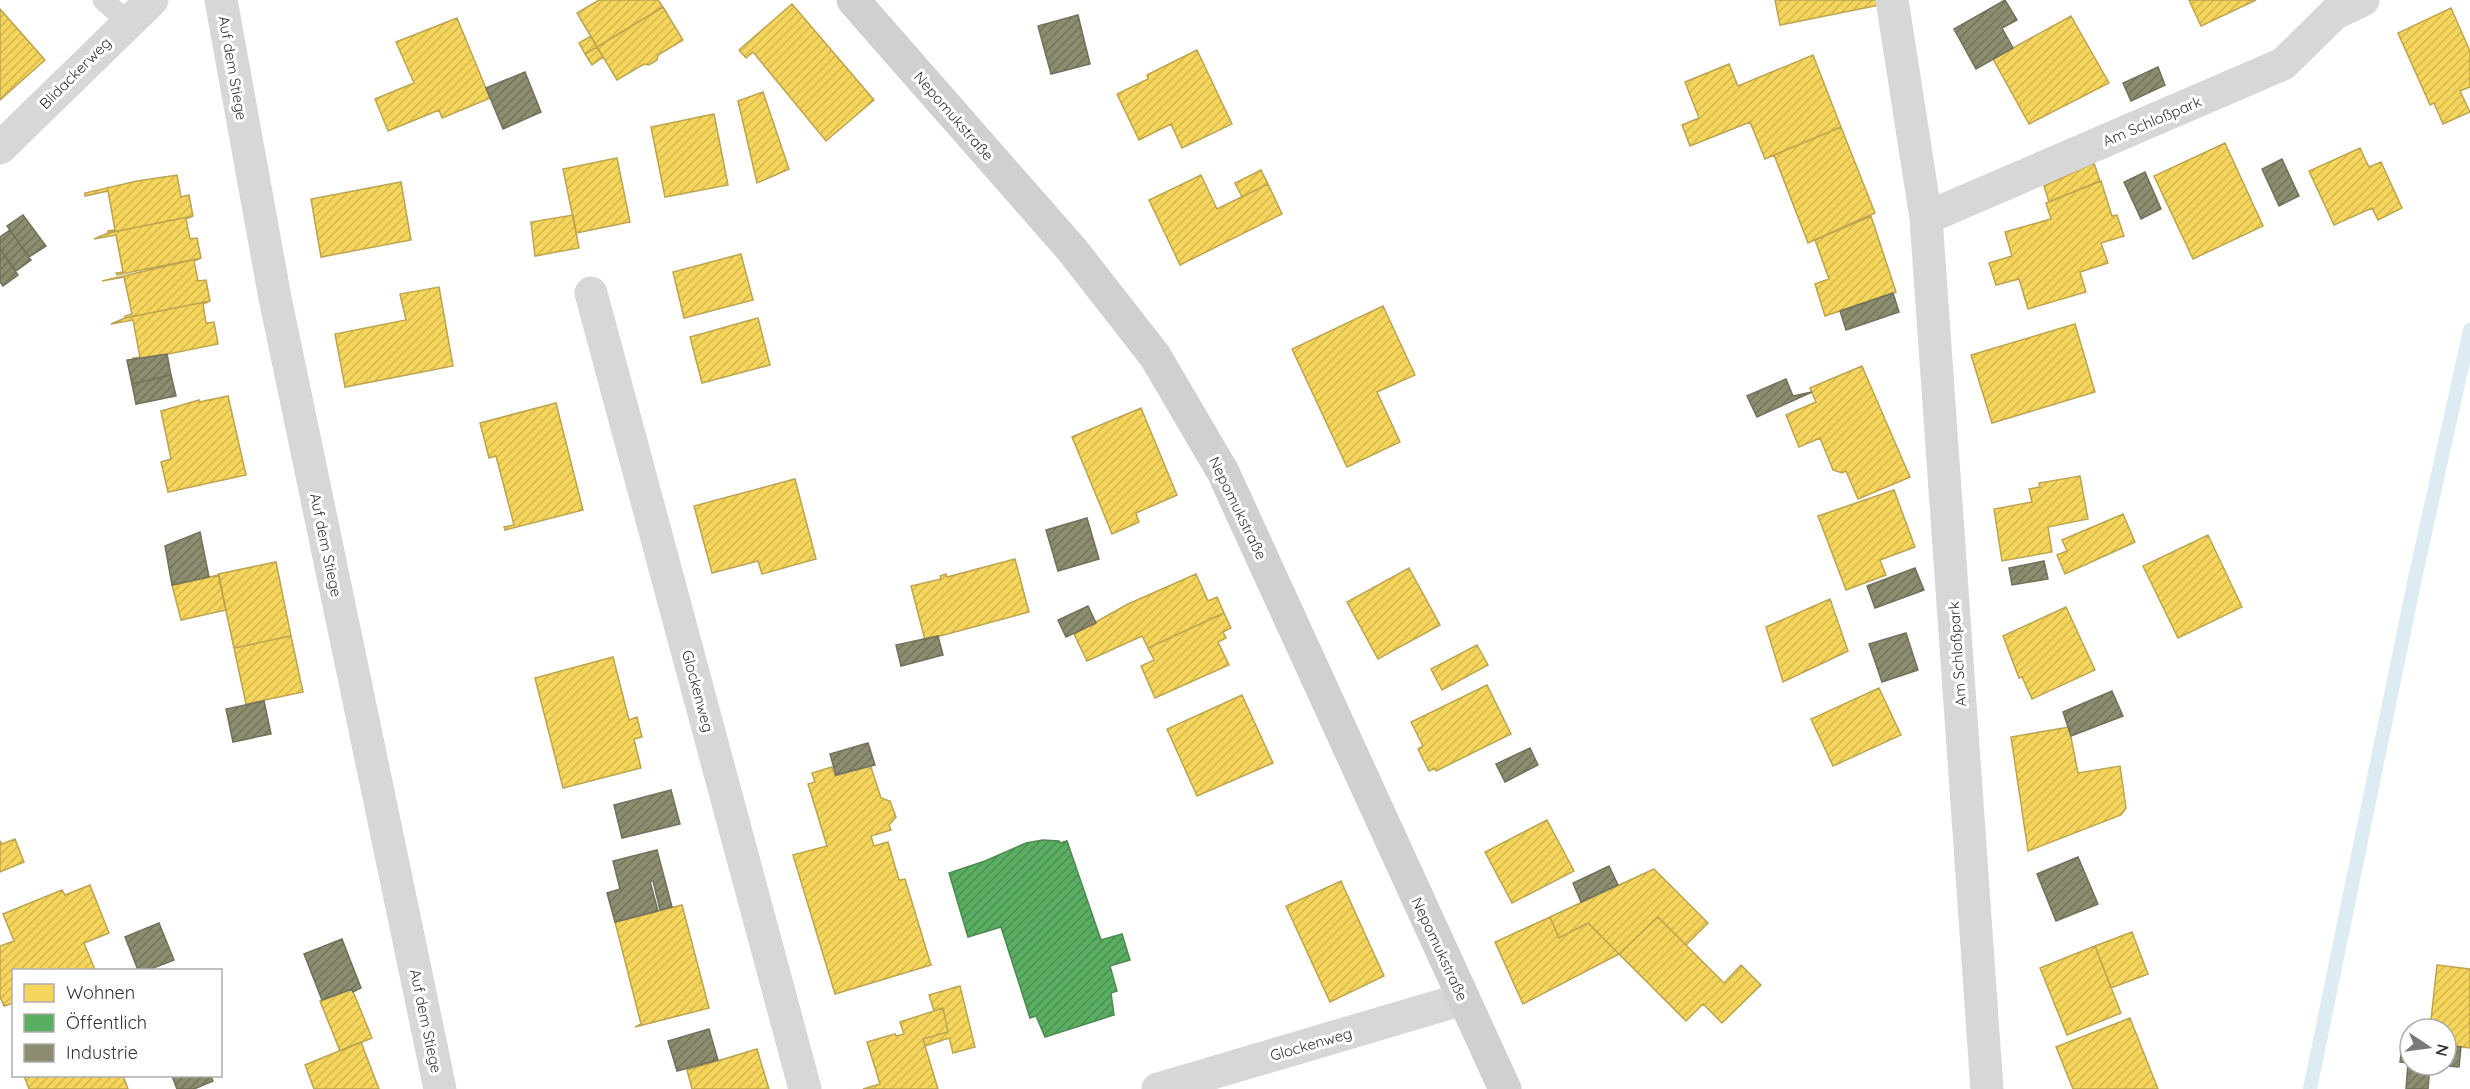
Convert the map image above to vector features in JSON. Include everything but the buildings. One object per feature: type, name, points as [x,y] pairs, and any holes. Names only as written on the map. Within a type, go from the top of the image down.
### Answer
[{"type":"main road","name":"Nepomukstraße","points":[[853,0],[1073,251],[1155,356],[1223,472],[1505,1089]]},
{"type":"street","name":"Blidackerweg","points":[[0,148],[127,21],[152,0]]},
{"type":"street","name":"Auf dem Stiege","points":[[221,0],[274,298],[440,1089]]},
{"type":"street","name":"Am Schloßpark","points":[[1892,0],[1926,218],[1987,1089]]},
{"type":"street","name":"Am Schloßpark","points":[[1926,218],[2283,64],[2334,14],[2362,0]]},
{"type":"street","name":"Glockenweg","points":[[591,293],[805,1089]]},
{"type":"street","name":"Glockenweg","points":[[1158,1089],[1463,999]]},
{"type":"lane","points":[[103,0],[127,21]]},
{"type":"waterway","points":[[2310,1089],[2415,578],[2470,330]]}]
